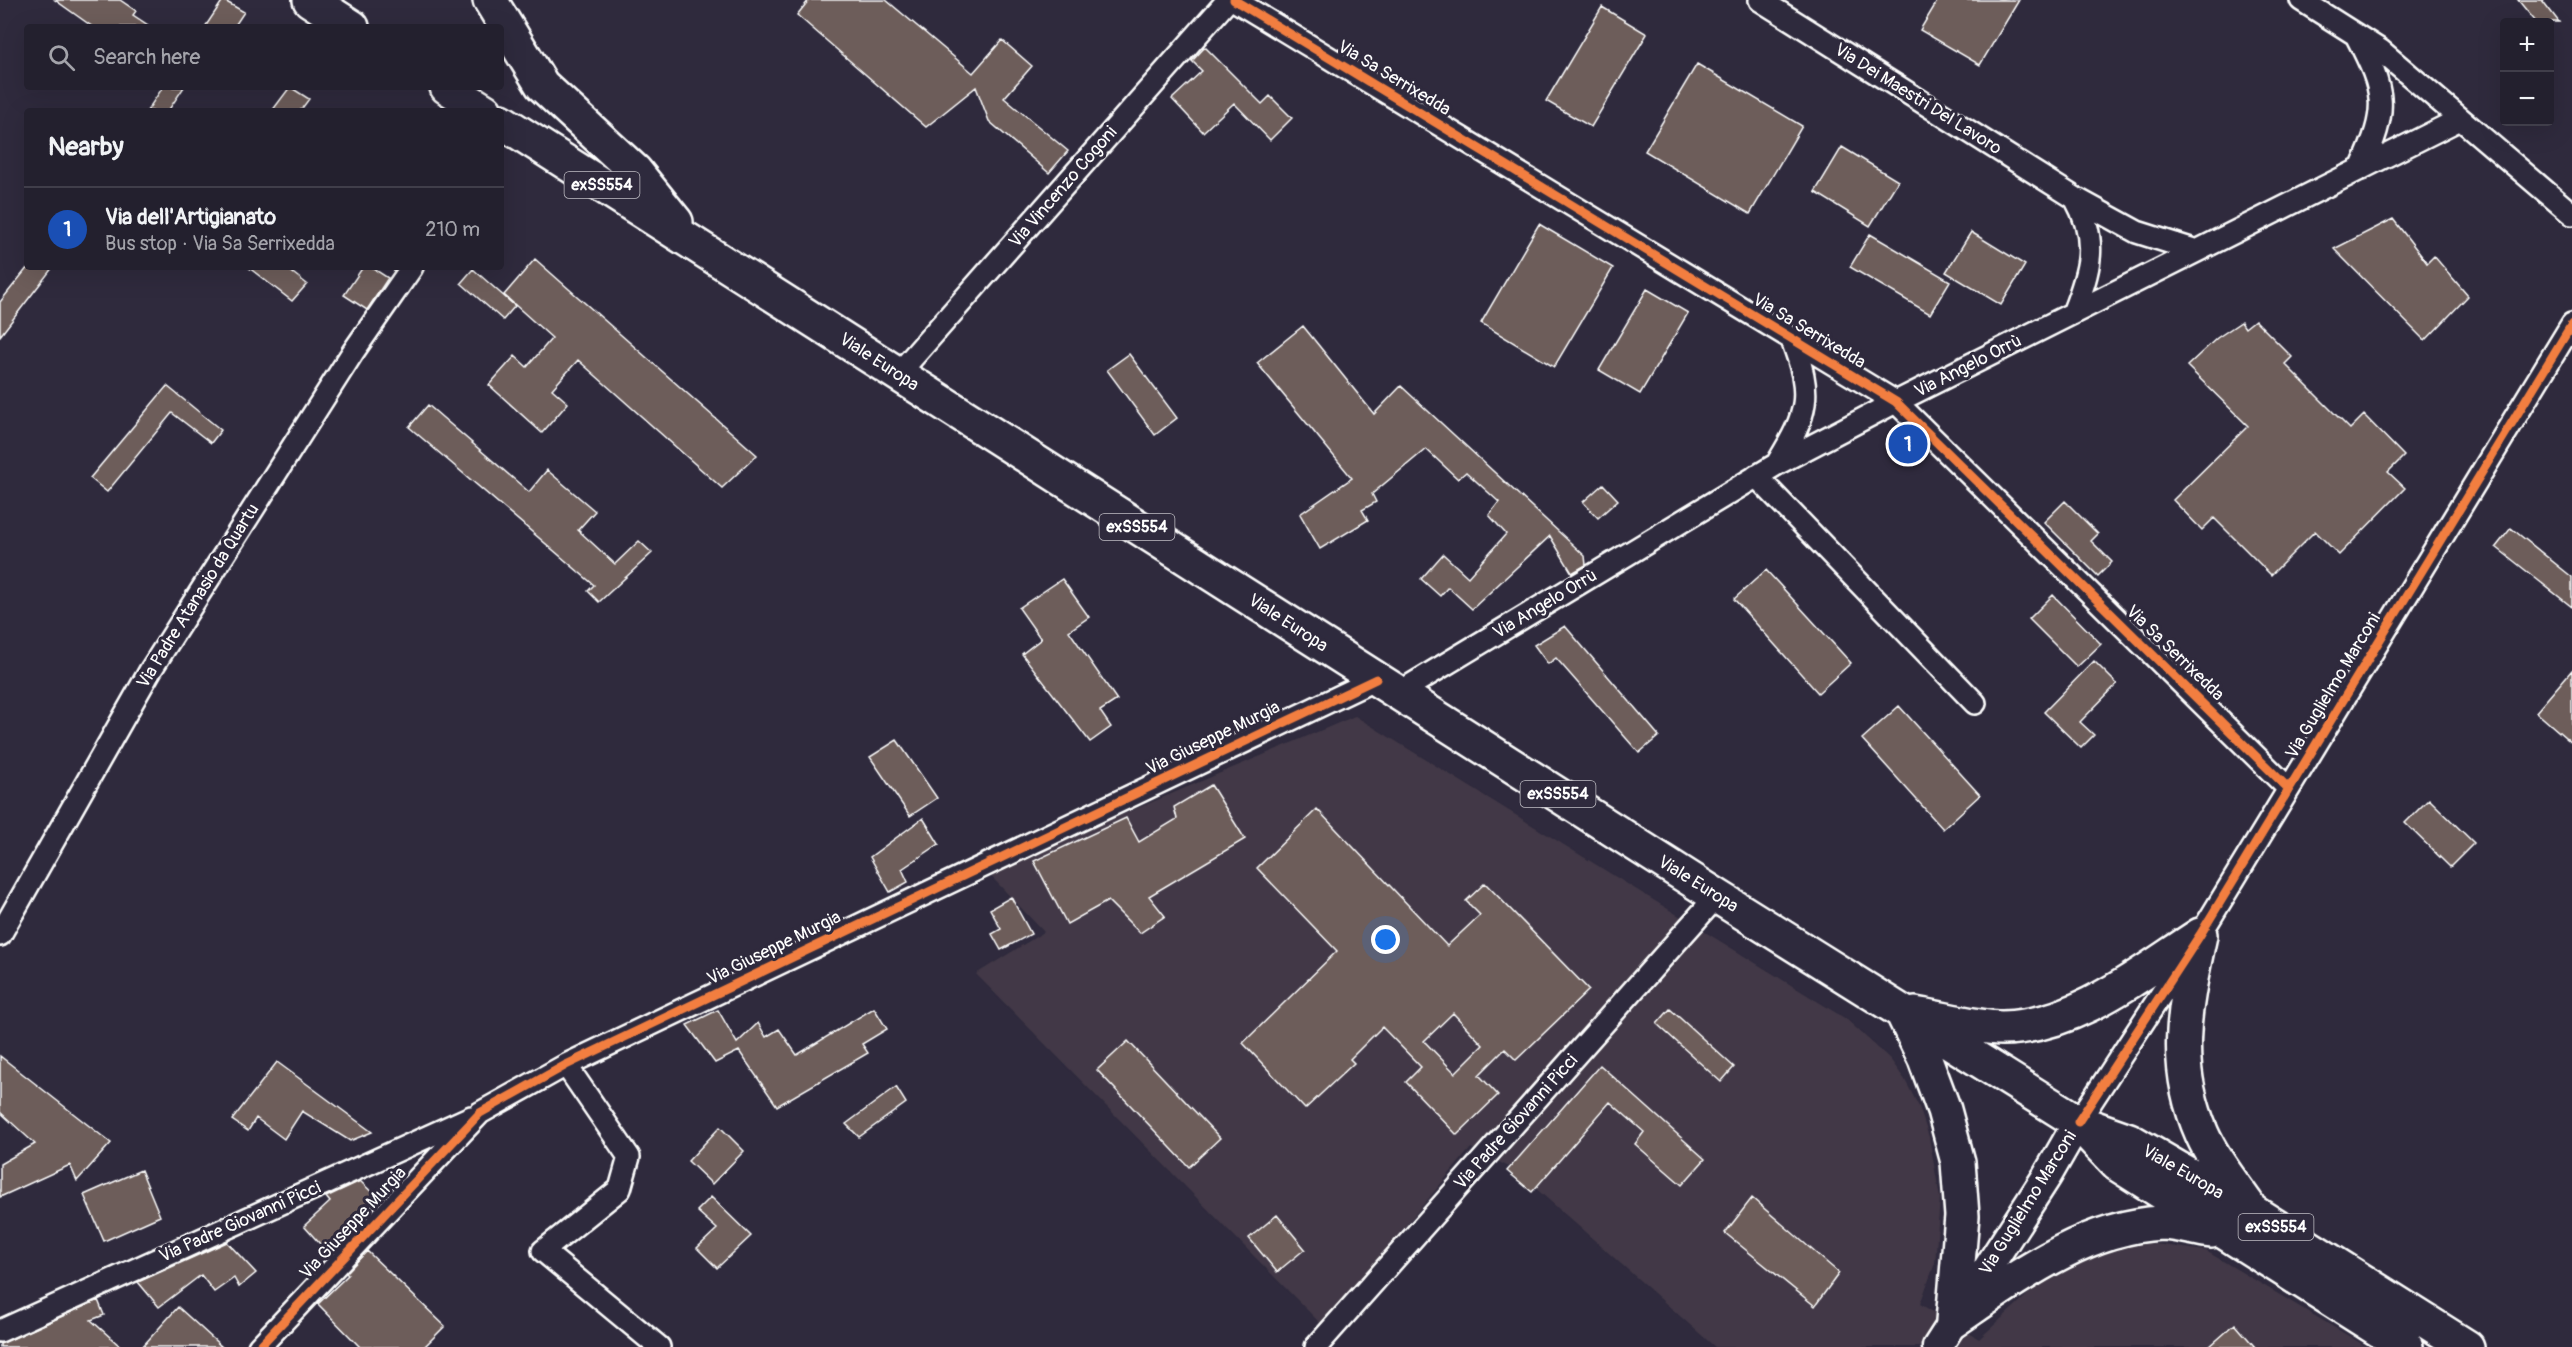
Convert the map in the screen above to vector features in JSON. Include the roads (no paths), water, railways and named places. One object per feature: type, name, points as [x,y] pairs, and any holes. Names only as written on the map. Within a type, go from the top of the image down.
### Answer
[{"type":"main road","points":[[310,0],[347,24]]},
{"type":"main road","points":[[490,0],[542,85],[635,171],[694,244]]},
{"type":"main road","name":"Viale Europa","points":[[451,90],[476,108]]},
{"type":"main road","name":"Viale Europa","points":[[504,128],[694,244],[1717,896],[2078,1122],[2129,1140],[2253,1212],[2467,1347]]},
{"type":"main road","points":[[1902,1012],[2000,1028],[2034,1025],[2066,1015],[2116,988],[2200,935]]},
{"type":"main road","points":[[2200,935],[2184,1011],[2182,1048],[2189,1097],[2202,1134],[2253,1212]]},
{"type":"main road","points":[[1902,1012],[1926,1059],[1944,1110],[1958,1162],[1962,1216],[1945,1334]]},
{"type":"main road","name":"Viale Europa","points":[[2078,1122],[2117,1164],[2406,1347]]},
{"type":"main road","name":"Via Guglielmo Marconi","points":[[1945,1334],[2047,1176],[2078,1122]]},
{"type":"main road","points":[[1945,1334],[2068,1248],[2115,1231],[2162,1223],[2226,1234]]},
{"type":"street","name":"Via Vincenzo Cogoni","points":[[898,374],[1228,0]]},
{"type":"street","name":"Via Sa Serrixedda","points":[[1234,0],[1896,402],[2289,789]]},
{"type":"street","name":"Via Dei Maestri Del Lavoro","points":[[1760,0],[2075,198],[2137,232],[2197,251]]},
{"type":"street","points":[[2301,0],[2380,50],[2572,214]]},
{"type":"street","points":[[2356,34],[2379,84],[2382,110],[2376,137],[2361,169]]},
{"type":"street","name":"Via Angelo Orrù","points":[[1387,686],[1777,464],[2460,119]]},
{"type":"street","points":[[2073,313],[2090,262],[2090,239],[2085,215],[2075,198]]},
{"type":"street","name":"Via Padre Atanasio da Quartu","points":[[0,935],[150,671],[353,351],[410,270]]},
{"type":"street","name":"Via Guglielmo Marconi","points":[[2078,1122],[2200,935],[2572,324]]},
{"type":"street","points":[[1777,464],[1803,416],[1805,394],[1801,363],[1792,340]]},
{"type":"street","points":[[1756,476],[1975,703]]},
{"type":"street","name":"Via Giuseppe Murgia","points":[[260,1347],[480,1113],[566,1065],[1387,686]]},
{"type":"street","name":"Via Padre Giovanni Picci","points":[[1316,1347],[1717,896]]},
{"type":"street","points":[[566,1065],[629,1157],[620,1189],[543,1251],[659,1347]]},
{"type":"street","name":"Via Padre Giovanni Picci","points":[[0,1331],[480,1113]]},
{"type":"place","name":"Via dell'Artigianato","points":[[1908,444]]}]
